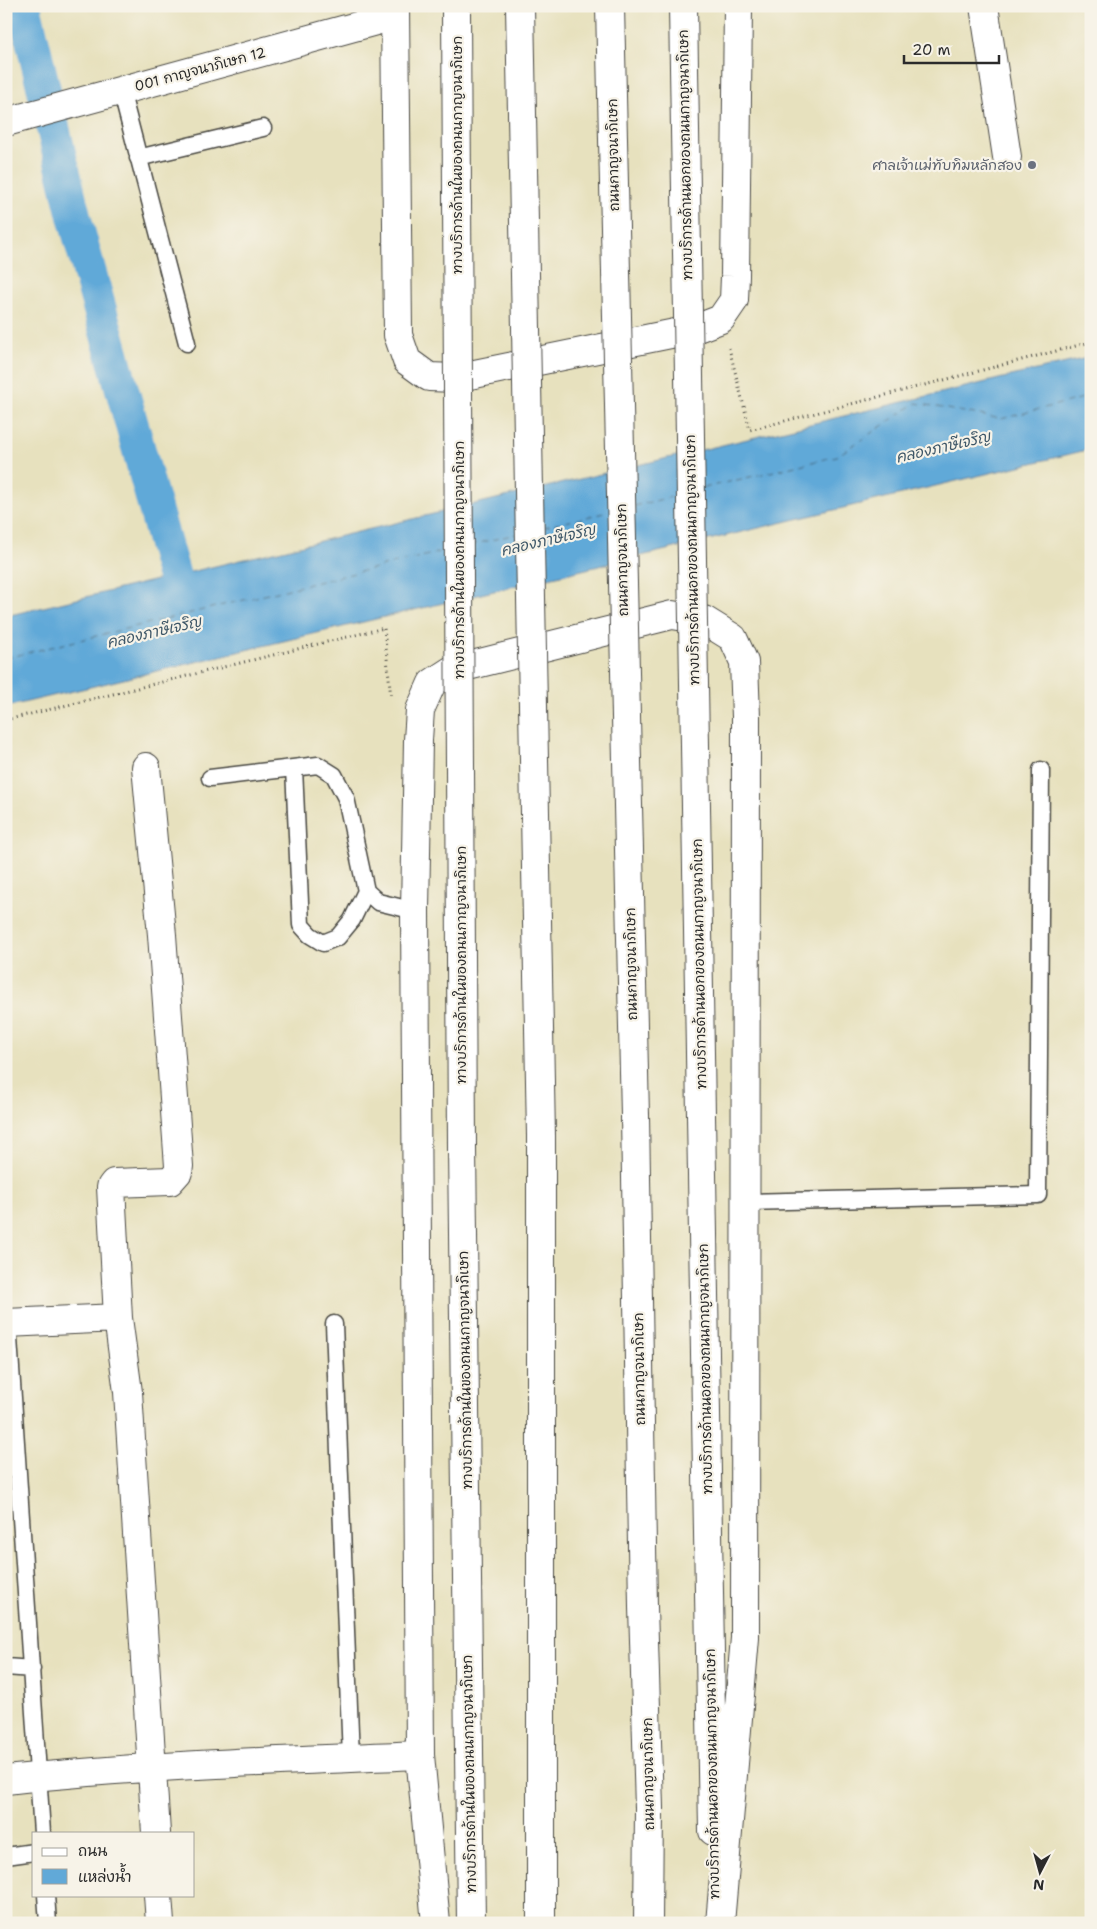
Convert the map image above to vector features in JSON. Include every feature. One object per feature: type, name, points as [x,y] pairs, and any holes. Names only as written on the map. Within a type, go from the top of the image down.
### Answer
[{"type":"main road","name":"ทางบริการด้านในของถนนกาญจนาภิเษก","points":[[456,6],[462,1147],[471,1923]]},
{"type":"main road","points":[[520,6],[541,1136],[541,1923]]},
{"type":"main road","name":"ถนนกาญจนาภิเษก","points":[[610,6],[635,1116],[643,1607],[649,1808],[648,1923]]},
{"type":"main road","name":"ทางบริการด้านนอกของถนนกาญจนาภิเษก","points":[[683,6],[714,1923]]},
{"type":"main road","points":[[395,11],[398,335],[407,361],[430,377],[455,378],[498,371],[695,328],[721,319],[734,300],[738,6]]},
{"type":"main road","points":[[984,6],[1007,157]]},
{"type":"main road","name":"001 กาญจนาภิเษก 12","points":[[6,122],[395,11]]},
{"type":"main road","points":[[436,1923],[420,1755],[415,910],[420,710],[432,683],[452,670],[672,615],[704,620],[733,638],[744,662],[746,717],[745,1638],[720,1923]]},
{"type":"main road","points":[[146,767],[162,935],[179,1166],[178,1172],[170,1181],[114,1183],[112,1187],[118,1318],[128,1392],[156,1832]]},
{"type":"main road","points":[[7,1323],[118,1318]]},
{"type":"main road","points":[[6,1780],[250,1762],[420,1755]]},
{"type":"main road","points":[[649,1808],[666,1923]]},
{"type":"main road","points":[[158,1896],[160,1923]]},
{"type":"lane","points":[[121,90],[187,343]]},
{"type":"lane","points":[[138,158],[263,128]]},
{"type":"lane","points":[[210,778],[318,765],[334,776],[346,798],[366,891],[378,902],[415,910]]},
{"type":"lane","points":[[294,768],[302,925],[310,935],[323,943],[338,937],[352,920],[366,891]]},
{"type":"lane","points":[[746,1202],[1038,1195],[1041,770]]},
{"type":"lane","points":[[7,1323],[42,1832]]},
{"type":"lane","points":[[334,1324],[351,1758]]},
{"type":"lane","points":[[6,1667],[32,1669]]},
{"type":"lane","points":[[6,1856],[32,1852]]},
{"type":"lane","points":[[46,1896],[48,1923]]},
{"type":"path","points":[[721,319],[750,430],[1091,342]]},
{"type":"path","points":[[6,720],[384,628],[391,703]]},
{"type":"water","name":"คลองภาษีเจริญ","points":[[1091,357],[1091,449],[6,707],[6,616]]},
{"type":"waterway","name":"คลองภาษีเจริญ","points":[[24,6],[74,216],[186,620]]},
{"type":"ferry route","points":[[704,488],[837,456],[916,403],[1001,419],[1091,396]]},
{"type":"ferry route","points":[[634,506],[679,495]]},
{"type":"ferry route","points":[[544,527],[608,512]]},
{"type":"ferry route","points":[[471,545],[516,534]]},
{"type":"ferry route","points":[[6,658],[445,551]]},
{"type":"place","name":"ศาลเจ้าแม่ทับทิมหลักสอง","points":[[1032,165]]}]
